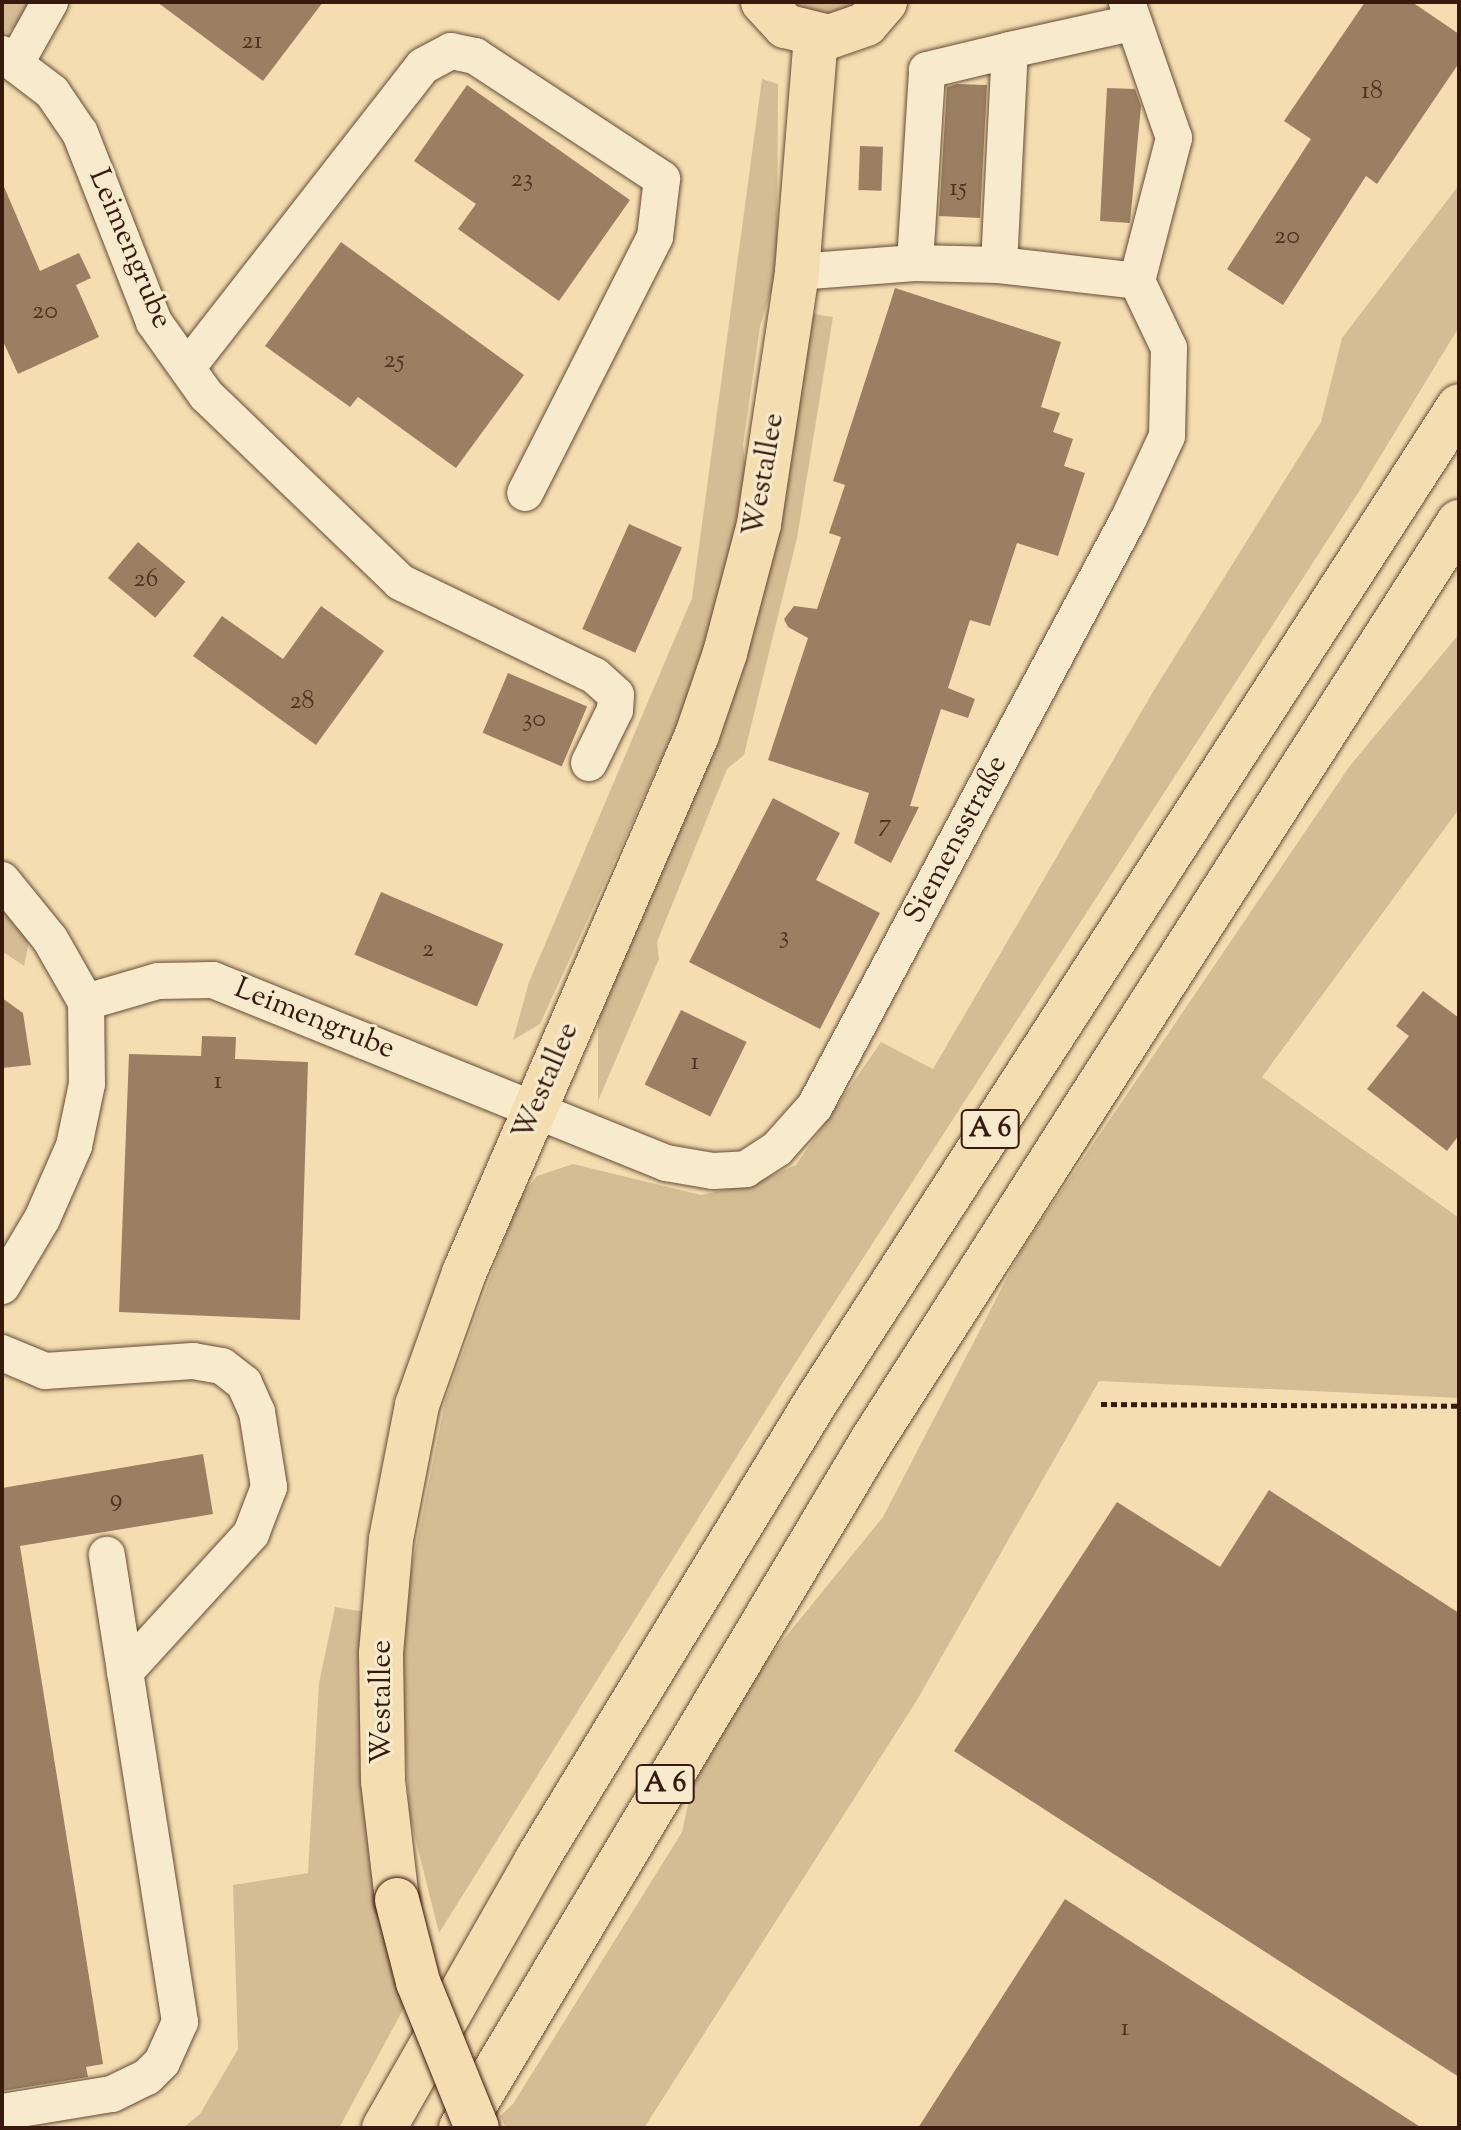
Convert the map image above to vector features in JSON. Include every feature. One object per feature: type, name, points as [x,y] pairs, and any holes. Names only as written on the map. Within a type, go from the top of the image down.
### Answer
[{"type":"main road","points":[[763,2],[785,26],[816,37],[854,31],[885,2]]},
{"type":"main road","name":"Westallee","points":[[477,2128],[418,1982],[397,1900],[383,1781],[381,1653],[391,1539],[417,1405],[464,1273],[697,735],[725,653],[759,524],[797,272],[816,37]]},
{"type":"main road","name":"A 6","points":[[384,2128],[536,1861],[809,1413],[1459,406]]},
{"type":"main road","name":"A 6","points":[[461,2128],[871,1442],[1459,522]]},
{"type":"main road","points":[[1402,615],[1459,578]]},
{"type":"street","points":[[9,57],[50,2]]},
{"type":"street","points":[[797,272],[915,263],[999,265],[1137,281],[1174,138],[1130,13],[1010,50],[927,70],[915,263]]},
{"type":"street","points":[[999,265],[1010,50]]},
{"type":"street","points":[[187,368],[423,66],[451,51],[475,56],[662,179],[655,237],[525,493]]},
{"type":"street","name":"Leimengrube","points":[[9,57],[52,92],[80,133],[154,322],[206,395],[359,548],[400,582],[595,676],[616,695],[615,710],[589,763]]},
{"type":"street","name":"Siemensstraße","points":[[534,1111],[666,1163],[713,1171],[746,1169],[777,1149],[815,1106],[1129,518],[1167,436],[1169,348],[1137,281]]},
{"type":"street","points":[[2,880],[50,939],[86,1002],[87,1084],[74,1146],[42,1219],[2,1286]]},
{"type":"street","name":"Leimengrube","points":[[86,1002],[158,981],[213,980],[534,1111]]},
{"type":"street","points":[[2,1353],[45,1371],[193,1361],[222,1366],[244,1383],[257,1412],[269,1487],[251,1534],[125,1672]]},
{"type":"street","points":[[2,2112],[112,2094],[147,2077],[162,2062],[180,2022],[107,1555]]},
{"type":"path","points":[[1101,1404],[1459,1406]]},
{"type":"shaded area","points":[[2,2],[37,2],[22,22],[3,35]]},
{"type":"shaded area","points":[[763,2],[885,2],[866,24]]},
{"type":"shaded area","points":[[762,79],[778,84],[777,271],[760,326],[743,445],[748,493],[717,621],[678,722],[540,1024],[513,1040],[529,982],[692,598]]},
{"type":"shaded area","points":[[1459,185],[1459,327],[1358,493],[794,1365],[439,1933],[410,1817],[401,1678],[406,1596],[445,1402],[519,1199],[537,1176],[573,1164],[701,1195],[753,1184],[796,1165],[881,1042],[933,1069],[1154,690],[1321,422],[1342,338]]},
{"type":"shaded area","points":[[807,313],[833,317],[797,538],[744,755],[727,769],[657,942],[659,959],[598,1101],[598,1021],[691,793]]},
{"type":"shaded area","points":[[1459,634],[1459,809],[1262,1077],[1459,1218],[1459,1398],[1099,1381],[917,1700],[644,2128],[506,2128],[500,2116],[513,2104],[682,1832],[702,1740],[883,1517],[1022,1249],[1349,767]]},
{"type":"shaded area","points":[[2,910],[29,942],[24,966],[2,951]]},
{"type":"shaded area","points":[[335,1607],[384,1615],[418,1982],[339,2128],[183,2128],[200,2114],[238,2049],[233,1885],[308,1873],[319,1683]]},
{"type":"building","points":[[157,2],[323,2],[263,81]]},
{"type":"building","points":[[1365,2],[1412,2],[1459,34],[1459,63],[1377,184],[1366,176],[1283,305],[1227,269],[1311,139],[1284,121]]},
{"type":"building","points":[[957,84],[987,85],[980,218],[939,216],[947,87]]},
{"type":"building","points":[[467,85],[630,200],[559,301],[458,229],[476,204],[414,161]]},
{"type":"building","points":[[1107,88],[1135,89],[1141,106],[1130,223],[1100,221]]},
{"type":"building","points":[[860,146],[883,147],[881,191],[858,190]]},
{"type":"building","points":[[2,182],[40,271],[79,253],[91,278],[76,285],[99,337],[18,374],[2,339]]},
{"type":"building","points":[[341,242],[524,375],[456,468],[358,397],[350,407],[265,346]]},
{"type":"building","points":[[895,288],[1061,342],[1041,407],[1060,413],[1053,432],[1073,439],[1064,466],[1085,473],[1058,556],[1017,543],[990,626],[970,620],[948,688],[975,699],[968,718],[941,709],[910,806],[919,807],[891,863],[854,843],[869,793],[768,760],[808,638],[788,627],[784,619],[794,606],[817,609],[841,537],[829,533],[845,485],[833,481]]},
{"type":"building","points":[[629,524],[682,548],[635,653],[582,629]]},
{"type":"building","points":[[138,542],[185,582],[155,618],[108,578]]},
{"type":"building","points":[[321,606],[384,651],[316,745],[193,656],[222,616],[283,659]]},
{"type":"building","points":[[508,673],[587,707],[562,766],[483,733]]},
{"type":"building","points":[[773,798],[840,833],[816,880],[880,913],[820,1029],[689,962]]},
{"type":"building","points":[[381,892],[503,944],[477,1007],[354,955]]},
{"type":"building","points":[[1423,991],[1459,1018],[1459,1135],[1447,1151],[1367,1089],[1409,1036],[1396,1026]]},
{"type":"building","points":[[2,998],[23,1013],[31,1065],[2,1068]]},
{"type":"building","points":[[681,1010],[747,1042],[710,1117],[645,1085]]},
{"type":"building","points":[[202,1036],[236,1037],[235,1059],[308,1062],[300,1320],[119,1312],[129,1054],[201,1056]]},
{"type":"building","points":[[203,1454],[213,1514],[20,1546],[103,2064],[86,2067],[88,2077],[2,2091],[2,1488]]},
{"type":"building","points":[[1269,1490],[1459,1613],[1459,2077],[954,1751],[1117,1502],[1220,1567]]},
{"type":"building","points":[[1065,1899],[1113,1930],[1422,2128],[918,2128]]}]
